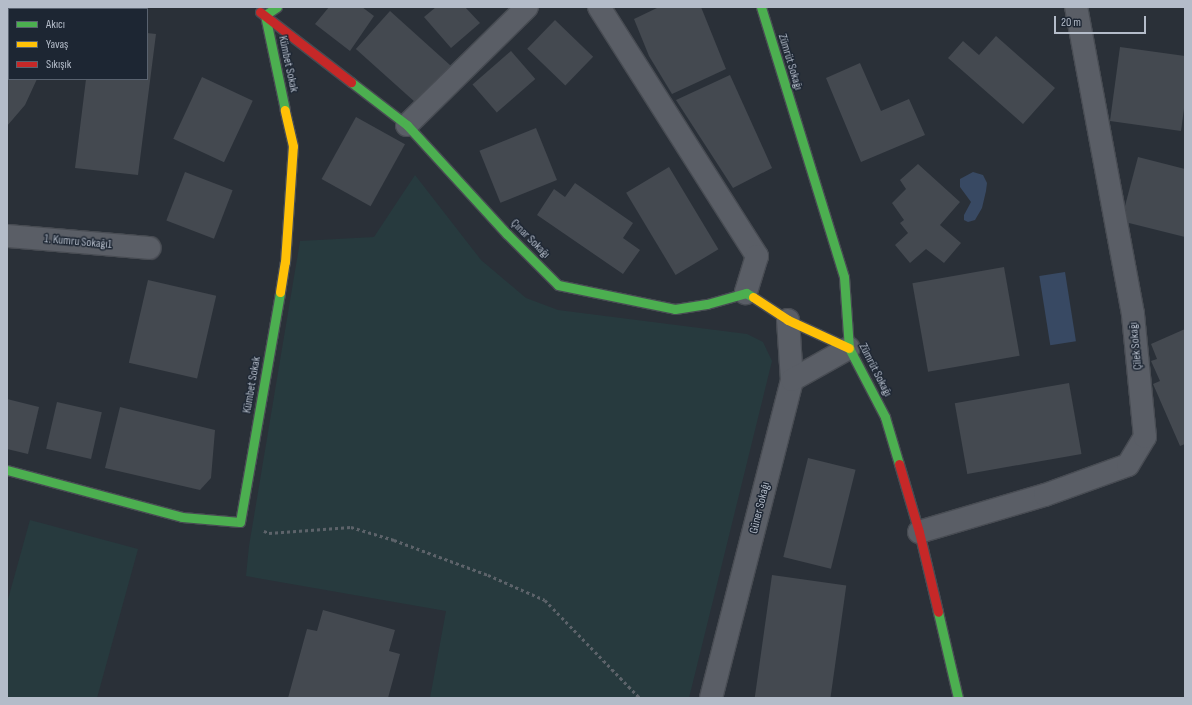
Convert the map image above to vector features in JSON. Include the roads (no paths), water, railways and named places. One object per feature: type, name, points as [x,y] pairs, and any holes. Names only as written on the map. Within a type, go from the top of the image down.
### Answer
[{"type":"street","name":"Çınar Sokağı","points":[[253,7],[407,125],[507,234],[558,285],[675,309],[707,304],[746,293]]},
{"type":"street","points":[[265,15],[277,7]]},
{"type":"street","points":[[407,125],[528,7]]},
{"type":"street","points":[[598,7],[758,256],[746,293],[788,320],[849,348]]},
{"type":"street","name":"Zümrüt Sokağı","points":[[761,7],[844,277],[849,348],[885,417],[919,532],[958,698]]},
{"type":"street","name":"Çilek Sokağı","points":[[919,532],[1045,495],[1128,465],[1145,437],[1133,314],[1076,7]]},
{"type":"street","name":"Kümbet Sokak","points":[[7,470],[182,517],[240,522],[285,262],[293,146],[265,15]]},
{"type":"street","name":"1. Kumru Sokağı1","points":[[7,236],[149,248]]},
{"type":"street","name":"Güner Sokağı","points":[[711,698],[792,380],[788,320]]},
{"type":"street","points":[[792,380],[849,348]]},
{"type":"water","points":[[973,172],[983,175],[987,183],[982,208],[975,220],[968,222],[964,220],[964,215],[971,202],[960,187],[960,179]]},
{"type":"water","points":[[1065,272],[1076,341],[1050,345],[1039,276]]}]
